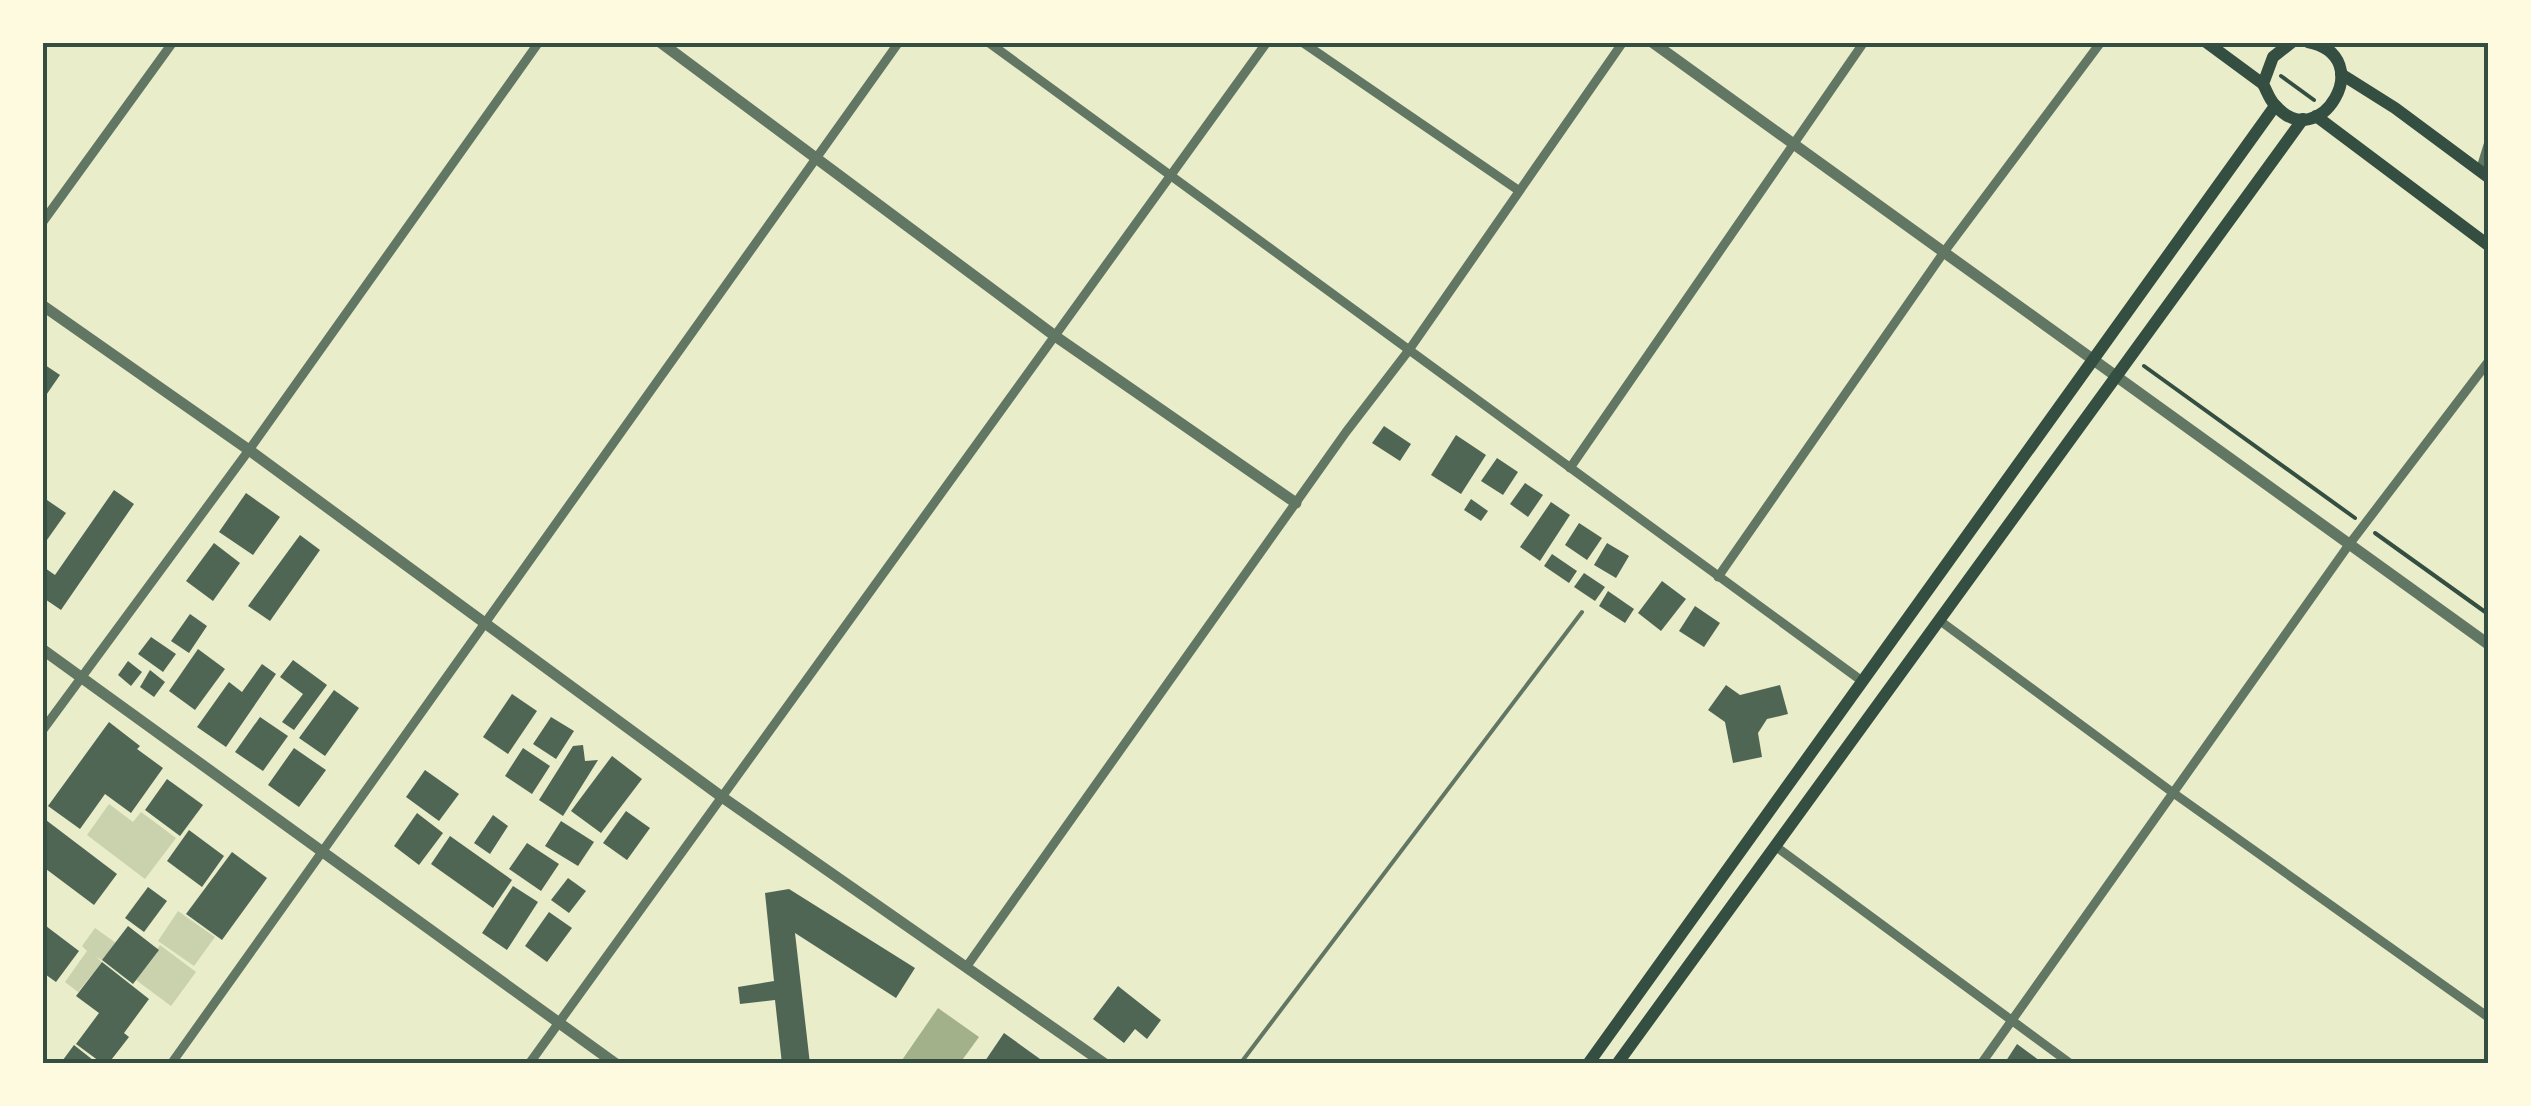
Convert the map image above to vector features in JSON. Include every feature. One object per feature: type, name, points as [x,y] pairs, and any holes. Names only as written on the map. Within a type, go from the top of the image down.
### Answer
[{"type":"main road","points":[[2206,42],[2263,84],[2276,106],[2288,115],[2309,118],[2488,245]]},
{"type":"main road","points":[[2263,84],[2273,57],[2292,42]]},
{"type":"main road","points":[[1617,1064],[2130,356],[2309,118],[2334,103],[2341,74],[2335,59],[2317,44]]},
{"type":"main road","points":[[2341,74],[2395,108],[2484,174]]},
{"type":"main road","points":[[1588,1064],[2276,106]]},
{"type":"street","points":[[42,223],[173,42]]},
{"type":"street","points":[[42,731],[249,450],[539,42]]},
{"type":"street","points":[[660,42],[1056,336],[1296,503]]},
{"type":"street","points":[[171,1064],[899,42]]},
{"type":"street","points":[[988,42],[1862,682]]},
{"type":"street","points":[[529,1064],[1267,42]]},
{"type":"street","points":[[1302,42],[1518,190]]},
{"type":"street","points":[[967,966],[1296,503],[1410,350],[1623,42]]},
{"type":"street","points":[[1652,42],[2488,644]]},
{"type":"street","points":[[1570,468],[1864,42]]},
{"type":"street","points":[[1718,577],[1944,252],[2102,42]]},
{"type":"street","points":[[2484,174],[2488,145]]},
{"type":"street","points":[[42,305],[249,450],[722,797],[1105,1064]]},
{"type":"street","points":[[1981,1064],[2348,546],[2488,362]]},
{"type":"street","points":[[1938,620],[2488,1016]]},
{"type":"street","points":[[42,649],[616,1064]]},
{"type":"street","points":[[1775,846],[2071,1064]]},
{"type":"lane","points":[[1244,1060],[1582,612]]},
{"type":"path","points":[[2130,356],[2488,614]]},
{"type":"shaded area","points":[[109,804],[133,822],[141,812],[176,838],[145,879],[87,835]]},
{"type":"shaded area","points":[[178,911],[215,937],[194,966],[158,941]]},
{"type":"shaded area","points":[[95,928],[116,943],[102,960],[96,957],[102,962],[78,992],[65,982],[87,951],[82,946]]},
{"type":"shaded area","points":[[160,945],[196,972],[171,1006],[136,980]]},
{"type":"shaded area","points":[[938,1008],[979,1037],[960,1063],[900,1063]]},
{"type":"building","points":[[42,363],[60,375],[42,401]]},
{"type":"building","points":[[1384,426],[1411,444],[1400,461],[1372,443]]},
{"type":"building","points":[[1456,435],[1486,455],[1461,494],[1431,475]]},
{"type":"building","points":[[1497,458],[1518,472],[1503,495],[1481,481]]},
{"type":"building","points":[[1525,483],[1543,495],[1528,517],[1510,504]]},
{"type":"building","points":[[114,490],[134,504],[61,610],[42,597],[42,566],[55,575]]},
{"type":"building","points":[[246,493],[280,517],[253,555],[219,532]]},
{"type":"building","points":[[1471,499],[1488,511],[1481,521],[1464,510]]},
{"type":"building","points":[[47,500],[66,513],[42,547],[42,506]]},
{"type":"building","points":[[1551,502],[1570,515],[1540,561],[1520,547]]},
{"type":"building","points":[[1579,523],[1602,538],[1587,560],[1565,545]]},
{"type":"building","points":[[300,535],[320,550],[270,621],[248,606]]},
{"type":"building","points":[[214,543],[240,563],[213,601],[186,581]]},
{"type":"building","points":[[1607,543],[1629,556],[1616,578],[1594,565]]},
{"type":"building","points":[[1552,554],[1577,571],[1569,583],[1544,566]]},
{"type":"building","points":[[1584,573],[1605,587],[1595,601],[1574,587]]},
{"type":"building","points":[[1662,581],[1686,599],[1661,631],[1638,613]]},
{"type":"building","points":[[1608,591],[1634,609],[1625,623],[1599,606]]},
{"type":"building","points":[[1695,606],[1720,623],[1704,647],[1679,631]]},
{"type":"building","points":[[190,614],[207,626],[189,653],[171,641]]},
{"type":"building","points":[[151,637],[176,654],[163,672],[138,654]]},
{"type":"building","points":[[198,649],[225,669],[195,710],[169,691]]},
{"type":"building","points":[[293,660],[327,685],[294,730],[282,722],[303,694],[280,677]]},
{"type":"building","points":[[128,661],[142,672],[131,686],[118,675]]},
{"type":"building","points":[[262,664],[276,674],[226,747],[197,727],[229,682],[242,692]]},
{"type":"building","points":[[150,670],[165,682],[154,697],[140,687]]},
{"type":"building","points":[[1726,685],[1740,695],[1780,685],[1788,714],[1767,719],[1758,733],[1762,757],[1733,763],[1725,722],[1708,710]]},
{"type":"building","points":[[334,690],[359,708],[325,756],[299,738]]},
{"type":"building","points":[[512,694],[537,711],[508,754],[483,737]]},
{"type":"building","points":[[260,717],[288,736],[263,771],[235,752]]},
{"type":"building","points":[[551,717],[574,731],[556,759],[533,744]]},
{"type":"building","points":[[109,722],[163,768],[131,813],[105,794],[80,829],[48,806]]},
{"type":"building","points":[[583,745],[585,761],[598,760],[563,816],[539,800],[573,746]]},
{"type":"building","points":[[294,748],[326,770],[299,807],[268,785]]},
{"type":"building","points":[[523,748],[550,766],[532,794],[505,776]]},
{"type":"building","points":[[612,756],[642,779],[601,833],[571,811]]},
{"type":"building","points":[[425,770],[459,794],[439,821],[406,797]]},
{"type":"building","points":[[167,779],[203,805],[180,836],[145,810]]},
{"type":"building","points":[[626,811],[650,828],[627,860],[603,843]]},
{"type":"building","points":[[417,813],[443,833],[419,865],[394,846]]},
{"type":"building","points":[[493,815],[508,826],[490,854],[474,843]]},
{"type":"building","points":[[42,817],[117,874],[94,905],[42,866]]},
{"type":"building","points":[[561,821],[594,842],[578,866],[545,846]]},
{"type":"building","points":[[189,830],[224,856],[202,887],[167,861]]},
{"type":"building","points":[[450,836],[512,880],[493,908],[431,864]]},
{"type":"building","points":[[527,843],[559,864],[541,891],[509,869]]},
{"type":"building","points":[[232,852],[267,878],[222,940],[186,914]]},
{"type":"building","points":[[568,878],[586,891],[569,913],[551,900]]},
{"type":"building","points":[[513,886],[538,902],[507,950],[482,933]]},
{"type":"building","points":[[148,887],[167,901],[144,932],[125,918]]},
{"type":"building","points":[[789,889],[915,968],[896,998],[795,933],[810,1064],[782,1064],[775,1000],[740,1004],[738,987],[774,981],[765,893]]},
{"type":"building","points":[[549,912],[572,928],[547,962],[525,946]]},
{"type":"building","points":[[42,923],[79,951],[56,982],[42,972]]},
{"type":"building","points":[[128,926],[159,950],[133,984],[102,960]]},
{"type":"building","points":[[102,962],[149,999],[124,1033],[129,1037],[108,1064],[76,1044],[99,1013],[76,996]]},
{"type":"building","points":[[1118,986],[1161,1020],[1147,1039],[1135,1029],[1124,1043],[1093,1019]]},
{"type":"building","points":[[1004,1033],[1047,1064],[983,1064]]},
{"type":"building","points":[[2017,1044],[2044,1064],[2004,1064]]},
{"type":"building","points":[[74,1045],[98,1064],[60,1064]]}]
